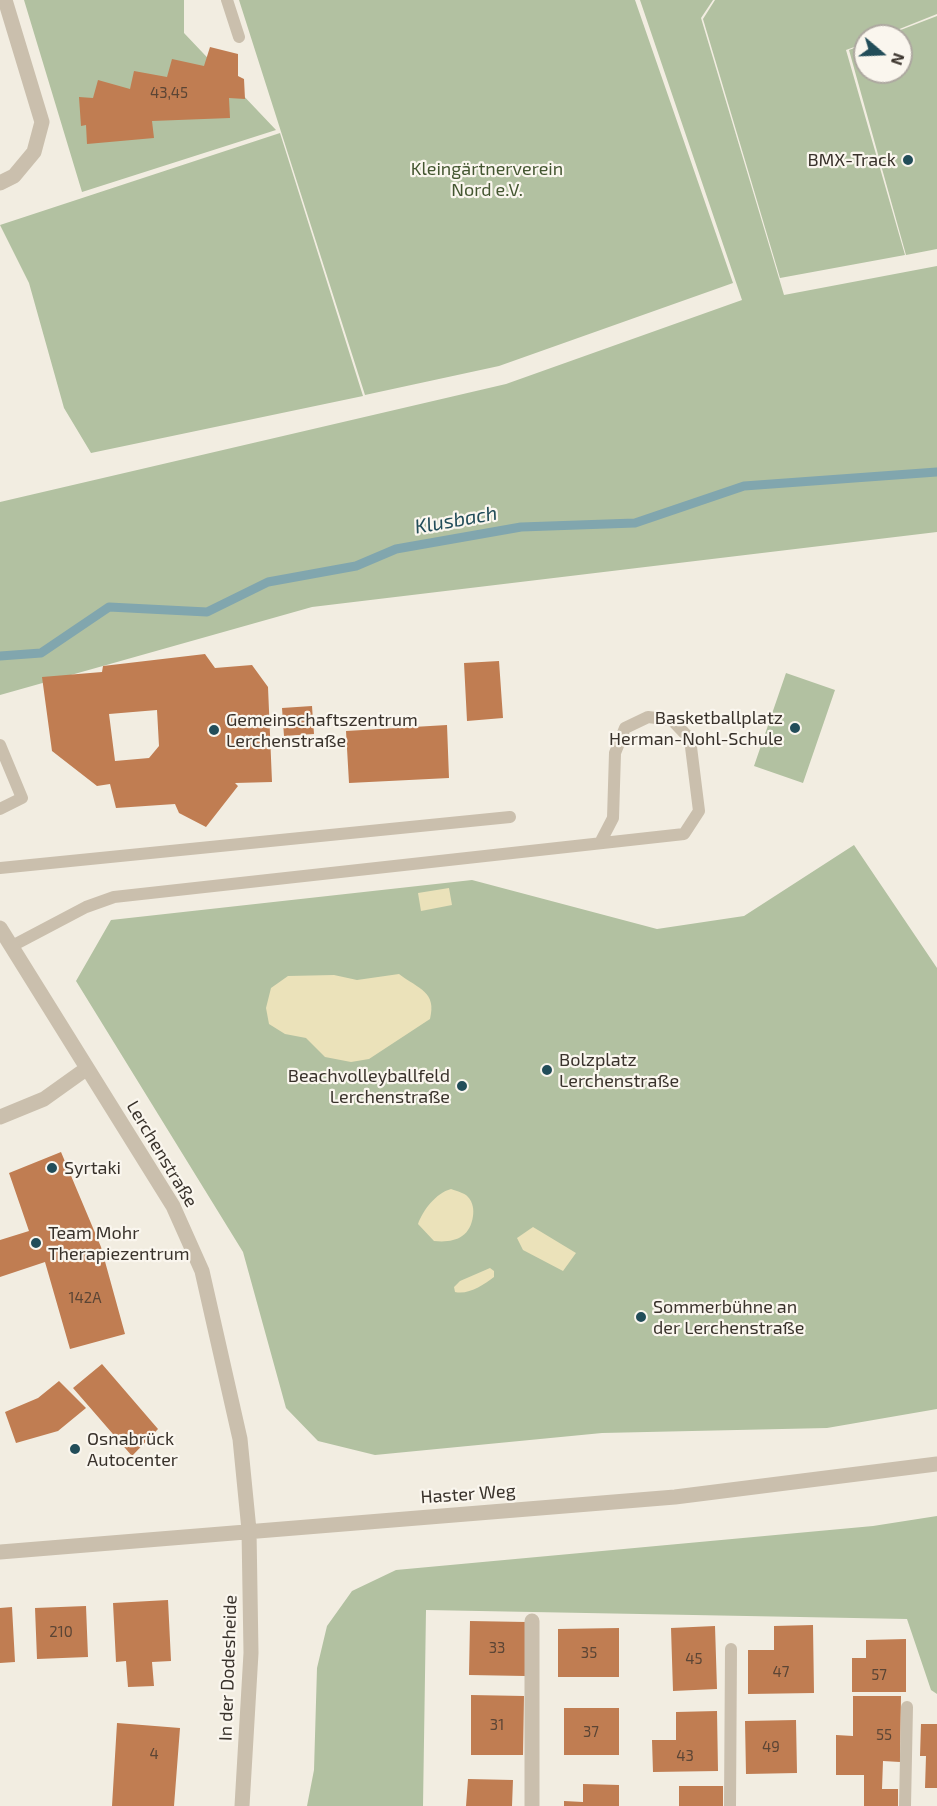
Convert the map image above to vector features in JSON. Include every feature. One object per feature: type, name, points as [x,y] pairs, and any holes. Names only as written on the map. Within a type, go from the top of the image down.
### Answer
[{"type":"street","points":[[0,183],[14,176],[34,152],[42,122],[5,0]]},
{"type":"street","name":"Lerchenstraße","points":[[0,928],[173,1206],[202,1271],[240,1439],[249,1530]]},
{"type":"street","points":[[0,1118],[44,1100],[86,1069]]},
{"type":"street","name":"Haster Weg","points":[[0,1552],[675,1497],[937,1464]]},
{"type":"street","name":"In der Dodesheide","points":[[242,1806],[251,1653],[249,1530]]},
{"type":"street","points":[[532,1621],[532,1806]]},
{"type":"lane","points":[[227,0],[239,37]]},
{"type":"lane","points":[[12,946],[86,908],[114,897],[684,834],[699,811],[690,739],[672,720],[648,717],[625,728],[615,753],[613,818],[600,843]]},
{"type":"lane","points":[[0,745],[22,798],[0,809]]},
{"type":"lane","points":[[0,868],[510,816]]},
{"type":"lane","points":[[730,1806],[731,1649]]},
{"type":"lane","points":[[905,1806],[907,1707]]},
{"type":"green space","points":[[24,0],[184,0],[184,33],[276,130],[82,192]]},
{"type":"green space","name":"Kleingärtnerverein Nord e.V.","points":[[239,0],[635,0],[733,283],[499,366],[365,395]]},
{"type":"green space","points":[[640,0],[713,0],[701,18],[784,295],[937,266],[937,532],[312,607],[0,695],[0,502],[506,384],[742,300]]},
{"type":"green space","points":[[715,0],[937,0],[937,14],[912,24],[853,24],[853,47],[846,50],[853,74],[853,84],[856,84],[905,255],[780,278],[703,19]]},
{"type":"green space","name":"BMX-Track","points":[[937,16],[937,249],[906,255],[858,84],[913,84],[913,25]]},
{"type":"green space","name":"BMX-Track","points":[[853,48],[853,64],[849,50]]},
{"type":"green space","points":[[280,133],[363,396],[91,453],[64,408],[29,283],[0,225]]},
{"type":"green space","name":"Basketballplatz Herman-Nohl-Schule","points":[[786,673],[835,690],[803,783],[754,766]]},
{"type":"green space","points":[[854,845],[937,968],[937,1409],[827,1428],[602,1433],[375,1455],[318,1441],[286,1408],[243,1252],[76,981],[111,920],[472,880],[657,929],[744,916]]},
{"type":"green space","points":[[937,1516],[937,1694],[931,1690],[907,1619],[426,1610],[423,1806],[307,1806],[314,1770],[317,1668],[327,1626],[352,1591],[396,1570],[873,1526]]},
{"type":"sand","points":[[449,888],[452,905],[421,911],[418,893]]},
{"type":"sand","points":[[399,974],[429,997],[430,1019],[369,1059],[351,1062],[325,1057],[306,1038],[285,1034],[269,1024],[266,1008],[271,988],[288,976],[334,975],[357,980]]},
{"type":"sand","points":[[451,1189],[465,1194],[471,1201],[473,1216],[471,1223],[465,1234],[454,1240],[434,1241],[418,1224],[431,1203],[440,1194]]},
{"type":"sand","points":[[533,1227],[576,1253],[563,1271],[523,1250],[517,1238]]},
{"type":"sand","points":[[490,1268],[494,1271],[494,1277],[490,1280],[471,1291],[455,1292],[454,1287],[460,1281]]},
{"type":"building","points":[[210,47],[238,54],[238,76],[244,79],[245,99],[229,98],[230,118],[152,121],[154,138],[87,144],[86,125],[81,126],[79,97],[93,98],[98,80],[130,89],[134,71],[167,77],[172,59],[204,66]]},
{"type":"building","name":"Gemeinschaftszentrum Lerchenstraße","points":[[205,654],[215,668],[252,665],[268,687],[272,782],[235,783],[238,786],[206,827],[179,813],[175,804],[116,808],[110,784],[97,786],[52,751],[42,677],[102,672],[103,666]],"holes":[[[157,710],[159,746],[149,758],[115,761],[109,714]]]},
{"type":"building","points":[[499,661],[503,718],[467,721],[464,663]]},
{"type":"building","points":[[312,706],[314,734],[284,736],[282,708]]},
{"type":"building","points":[[447,725],[449,778],[349,783],[346,731]]},
{"type":"building","points":[[61,1152],[101,1247],[125,1334],[70,1349],[45,1262],[0,1277],[0,1240],[29,1231],[9,1173]]},
{"type":"building","points":[[102,1364],[158,1429],[132,1456],[73,1388]]},
{"type":"building","points":[[59,1381],[86,1408],[58,1431],[16,1443],[5,1412],[38,1398]]},
{"type":"building","points":[[168,1600],[171,1661],[152,1662],[154,1686],[128,1687],[126,1661],[116,1662],[113,1603]]},
{"type":"building","points":[[86,1606],[88,1657],[37,1659],[35,1608]]},
{"type":"building","points":[[12,1607],[15,1662],[0,1663],[0,1608]]},
{"type":"building","points":[[470,1621],[526,1622],[525,1676],[469,1675]]},
{"type":"building","points":[[813,1625],[814,1693],[748,1694],[748,1650],[774,1650],[774,1626]]},
{"type":"building","points":[[715,1626],[717,1689],[673,1691],[671,1628]]},
{"type":"building","points":[[619,1628],[619,1677],[558,1677],[558,1629]]},
{"type":"building","points":[[906,1639],[906,1692],[852,1692],[852,1658],[866,1658],[866,1640]]},
{"type":"building","points":[[471,1695],[524,1696],[523,1755],[471,1755]]},
{"type":"building","points":[[853,1696],[901,1696],[900,1762],[883,1761],[882,1789],[898,1789],[898,1806],[864,1806],[864,1775],[836,1775],[836,1735],[853,1736]]},
{"type":"building","points":[[564,1708],[619,1708],[619,1755],[564,1755]]},
{"type":"building","points":[[717,1711],[718,1771],[653,1772],[652,1740],[676,1740],[676,1712]]},
{"type":"building","points":[[796,1720],[797,1773],[746,1774],[745,1721]]},
{"type":"building","points":[[117,1723],[180,1728],[174,1806],[112,1806]]},
{"type":"building","points":[[921,1724],[937,1724],[937,1788],[925,1788],[926,1756],[920,1756]]},
{"type":"building","points":[[468,1779],[513,1780],[512,1806],[466,1806]]},
{"type":"building","points":[[583,1784],[619,1785],[619,1806],[564,1806],[564,1801],[583,1802]]},
{"type":"building","points":[[679,1786],[723,1786],[723,1806],[679,1806]]},
{"type":"waterway","name":"Klusbach","points":[[0,656],[41,653],[109,607],[207,612],[268,582],[356,566],[396,549],[521,527],[635,523],[744,486],[937,472]]},
{"type":"place","name":"BMX-Track","points":[[908,160]]},
{"type":"place","name":"Basketballplatz Herman-Nohl-Schule","points":[[795,728]]},
{"type":"place","name":"Gemeinschaftszentrum Lerchenstraße","points":[[214,730]]},
{"type":"place","name":"Bolzplatz Lerchenstraße","points":[[547,1070]]},
{"type":"place","name":"Beachvolleyballfeld Lerchenstraße","points":[[462,1086]]},
{"type":"place","name":"Syrtaki","points":[[52,1168]]},
{"type":"place","name":"Team Mohr Therapiezentrum","points":[[36,1243]]},
{"type":"place","name":"Sommerbühne an der Lerchenstraße","points":[[641,1317]]},
{"type":"place","name":"Osnabrück Autocenter","points":[[75,1449]]}]
